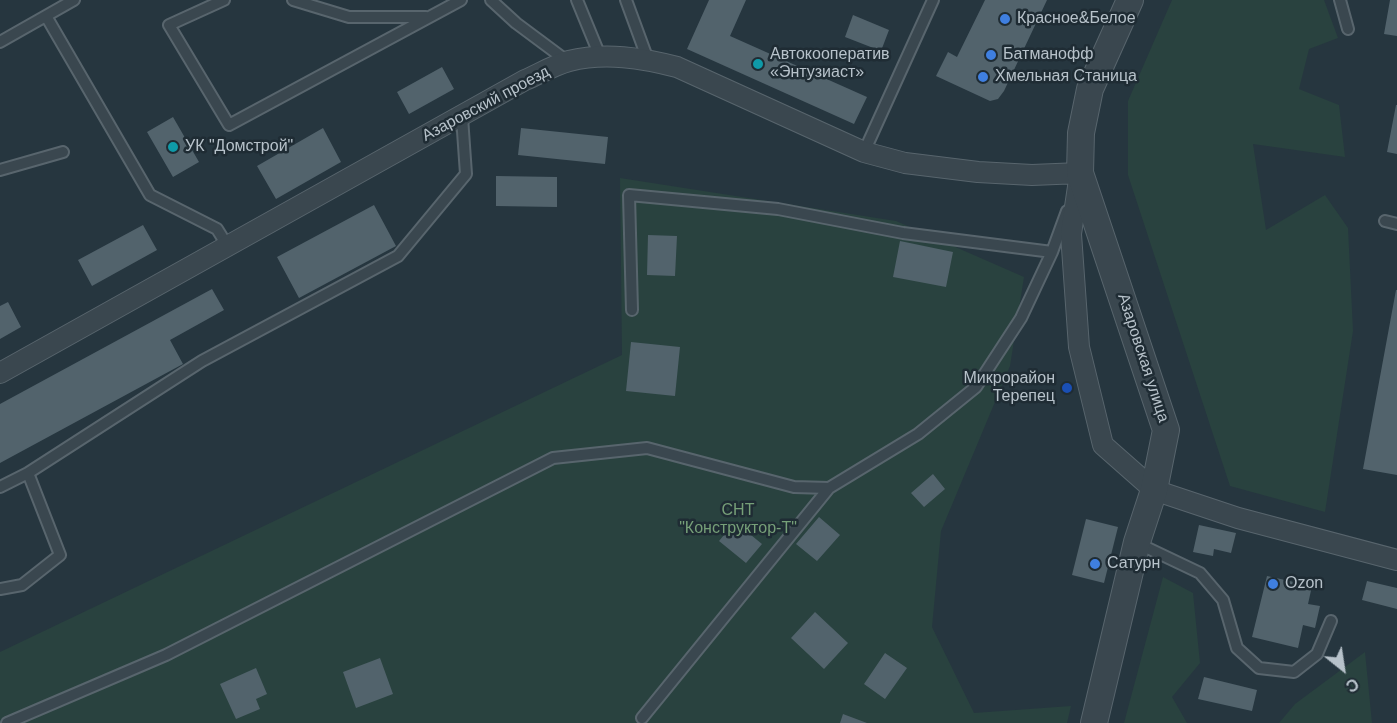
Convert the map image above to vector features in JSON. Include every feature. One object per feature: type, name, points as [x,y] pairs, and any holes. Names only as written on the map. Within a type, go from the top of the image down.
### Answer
[{"type":"street","name":"Азаровская улица","points":[[1094,723],[1137,542],[1154,490],[1166,430],[1080,173],[1081,133],[1090,89],[1130,0]]},
{"type":"street","name":"Азаровский проезд","points":[[0,373],[525,80],[567,62],[600,56],[648,60],[677,67],[864,152],[905,163],[978,172],[1032,175],[1080,173]]},
{"type":"street","points":[[1080,173],[1071,234],[1079,347],[1103,445],[1154,490],[1238,518],[1397,560]]},
{"type":"lane","points":[[0,42],[74,0]]},
{"type":"lane","points":[[224,0],[169,25],[229,125],[461,0]]},
{"type":"lane","points":[[293,0],[349,16],[429,17]]},
{"type":"lane","points":[[491,0],[516,23],[567,62]]},
{"type":"lane","points":[[577,0],[600,56]]},
{"type":"lane","points":[[626,0],[648,60]]},
{"type":"lane","points":[[864,152],[933,0]]},
{"type":"lane","points":[[1340,0],[1348,29]]},
{"type":"lane","points":[[46,16],[150,195],[217,229],[226,245]]},
{"type":"lane","points":[[0,487],[28,473],[202,361],[398,256],[466,174],[462,117]]},
{"type":"lane","points":[[0,170],[63,152]]},
{"type":"lane","points":[[630,723],[640,720],[829,488],[918,434],[976,387],[1021,318],[1052,252],[1080,173]]},
{"type":"lane","points":[[632,310],[629,195],[778,209],[903,233],[1052,252]]},
{"type":"lane","points":[[1385,221],[1397,224]]},
{"type":"lane","points":[[7,723],[166,654],[553,458],[647,448],[794,487],[829,488]]},
{"type":"lane","points":[[0,589],[22,585],[60,555],[28,473]]},
{"type":"lane","points":[[1137,542],[1200,573],[1222,600],[1237,648],[1259,668],[1294,672],[1317,654],[1331,621]]},
{"type":"green space","points":[[1172,0],[1324,0],[1338,38],[1309,49],[1299,89],[1339,105],[1345,157],[1253,144],[1266,230],[1325,195],[1348,228],[1353,331],[1325,512],[1230,486],[1128,175],[1128,101]]},
{"type":"green space","name":"СНТ \"Конструктор-Т\"","points":[[620,178],[896,221],[1024,277],[1010,366],[941,531],[932,627],[974,713],[1071,706],[1067,723],[0,723],[0,652],[622,355]]},
{"type":"green space","points":[[1163,577],[1193,593],[1200,663],[1172,697],[1187,723],[1124,723]]},
{"type":"green space","points":[[1365,652],[1372,723],[1279,723],[1295,704]]},
{"type":"building","name":"Автокооператив «Энтузиаст»","points":[[709,0],[746,0],[730,36],[867,97],[854,124],[687,49]]},
{"type":"building","points":[[985,0],[1047,0],[1004,91],[998,99],[990,101],[936,76],[948,52],[957,57]]},
{"type":"building","points":[[1390,0],[1397,0],[1397,36],[1384,34]]},
{"type":"building","points":[[853,15],[889,30],[881,51],[845,37]]},
{"type":"building","points":[[442,67],[454,89],[409,114],[397,92]]},
{"type":"building","points":[[1397,105],[1397,154],[1387,152]]},
{"type":"building","name":"УК \"Домстрой\"","points":[[173,117],[199,162],[173,177],[147,132]]},
{"type":"building","points":[[323,128],[341,162],[276,199],[257,166]]},
{"type":"building","points":[[521,128],[608,137],[605,164],[518,155]]},
{"type":"building","points":[[496,176],[557,177],[557,207],[496,206]]},
{"type":"building","points":[[374,205],[396,246],[299,298],[277,257]]},
{"type":"building","points":[[143,225],[157,250],[92,286],[78,260]]},
{"type":"building","points":[[648,235],[677,236],[675,276],[647,275]]},
{"type":"building","points":[[900,241],[953,252],[946,287],[893,277]]},
{"type":"building","points":[[212,289],[224,310],[170,340],[183,364],[0,463],[0,404]]},
{"type":"building","points":[[1397,290],[1397,475],[1363,469]]},
{"type":"building","points":[[8,302],[21,327],[0,339],[0,306]]},
{"type":"building","points":[[631,342],[680,347],[675,396],[626,391]]},
{"type":"building","points":[[933,474],[945,489],[924,507],[911,493]]},
{"type":"building","points":[[819,517],[840,535],[817,561],[796,544]]},
{"type":"building","points":[[1086,519],[1118,527],[1104,583],[1072,575]]},
{"type":"building","points":[[735,522],[762,544],[746,563],[719,541]]},
{"type":"building","points":[[1199,525],[1236,533],[1231,553],[1214,549],[1213,556],[1193,552]]},
{"type":"building","points":[[1267,576],[1312,586],[1308,604],[1320,606],[1315,628],[1303,625],[1298,648],[1252,637]]},
{"type":"building","points":[[1367,581],[1397,588],[1397,609],[1362,600]]},
{"type":"building","points":[[815,612],[848,643],[824,669],[791,638]]},
{"type":"building","points":[[885,653],[907,668],[885,699],[864,684]]},
{"type":"building","points":[[380,658],[393,694],[356,708],[343,672]]},
{"type":"building","points":[[256,668],[267,694],[256,699],[260,709],[236,719],[220,684]]},
{"type":"building","points":[[1204,677],[1257,690],[1252,711],[1198,699]]},
{"type":"building","points":[[843,714],[867,723],[840,723]]},
{"type":"place","name":"Красное&Белое","points":[[1005,19]]},
{"type":"place","name":"Батманофф","points":[[991,55]]},
{"type":"place","name":"Автокооператив «Энтузиаст»","points":[[758,64]]},
{"type":"place","name":"Хмельная Станица","points":[[983,77]]},
{"type":"place","name":"УК \"Домстрой\"","points":[[173,147]]},
{"type":"place","name":"Микрорайон Терепец","points":[[1067,388]]},
{"type":"place","name":"Сатурн","points":[[1095,564]]},
{"type":"place","name":"Ozon","points":[[1273,584]]}]
